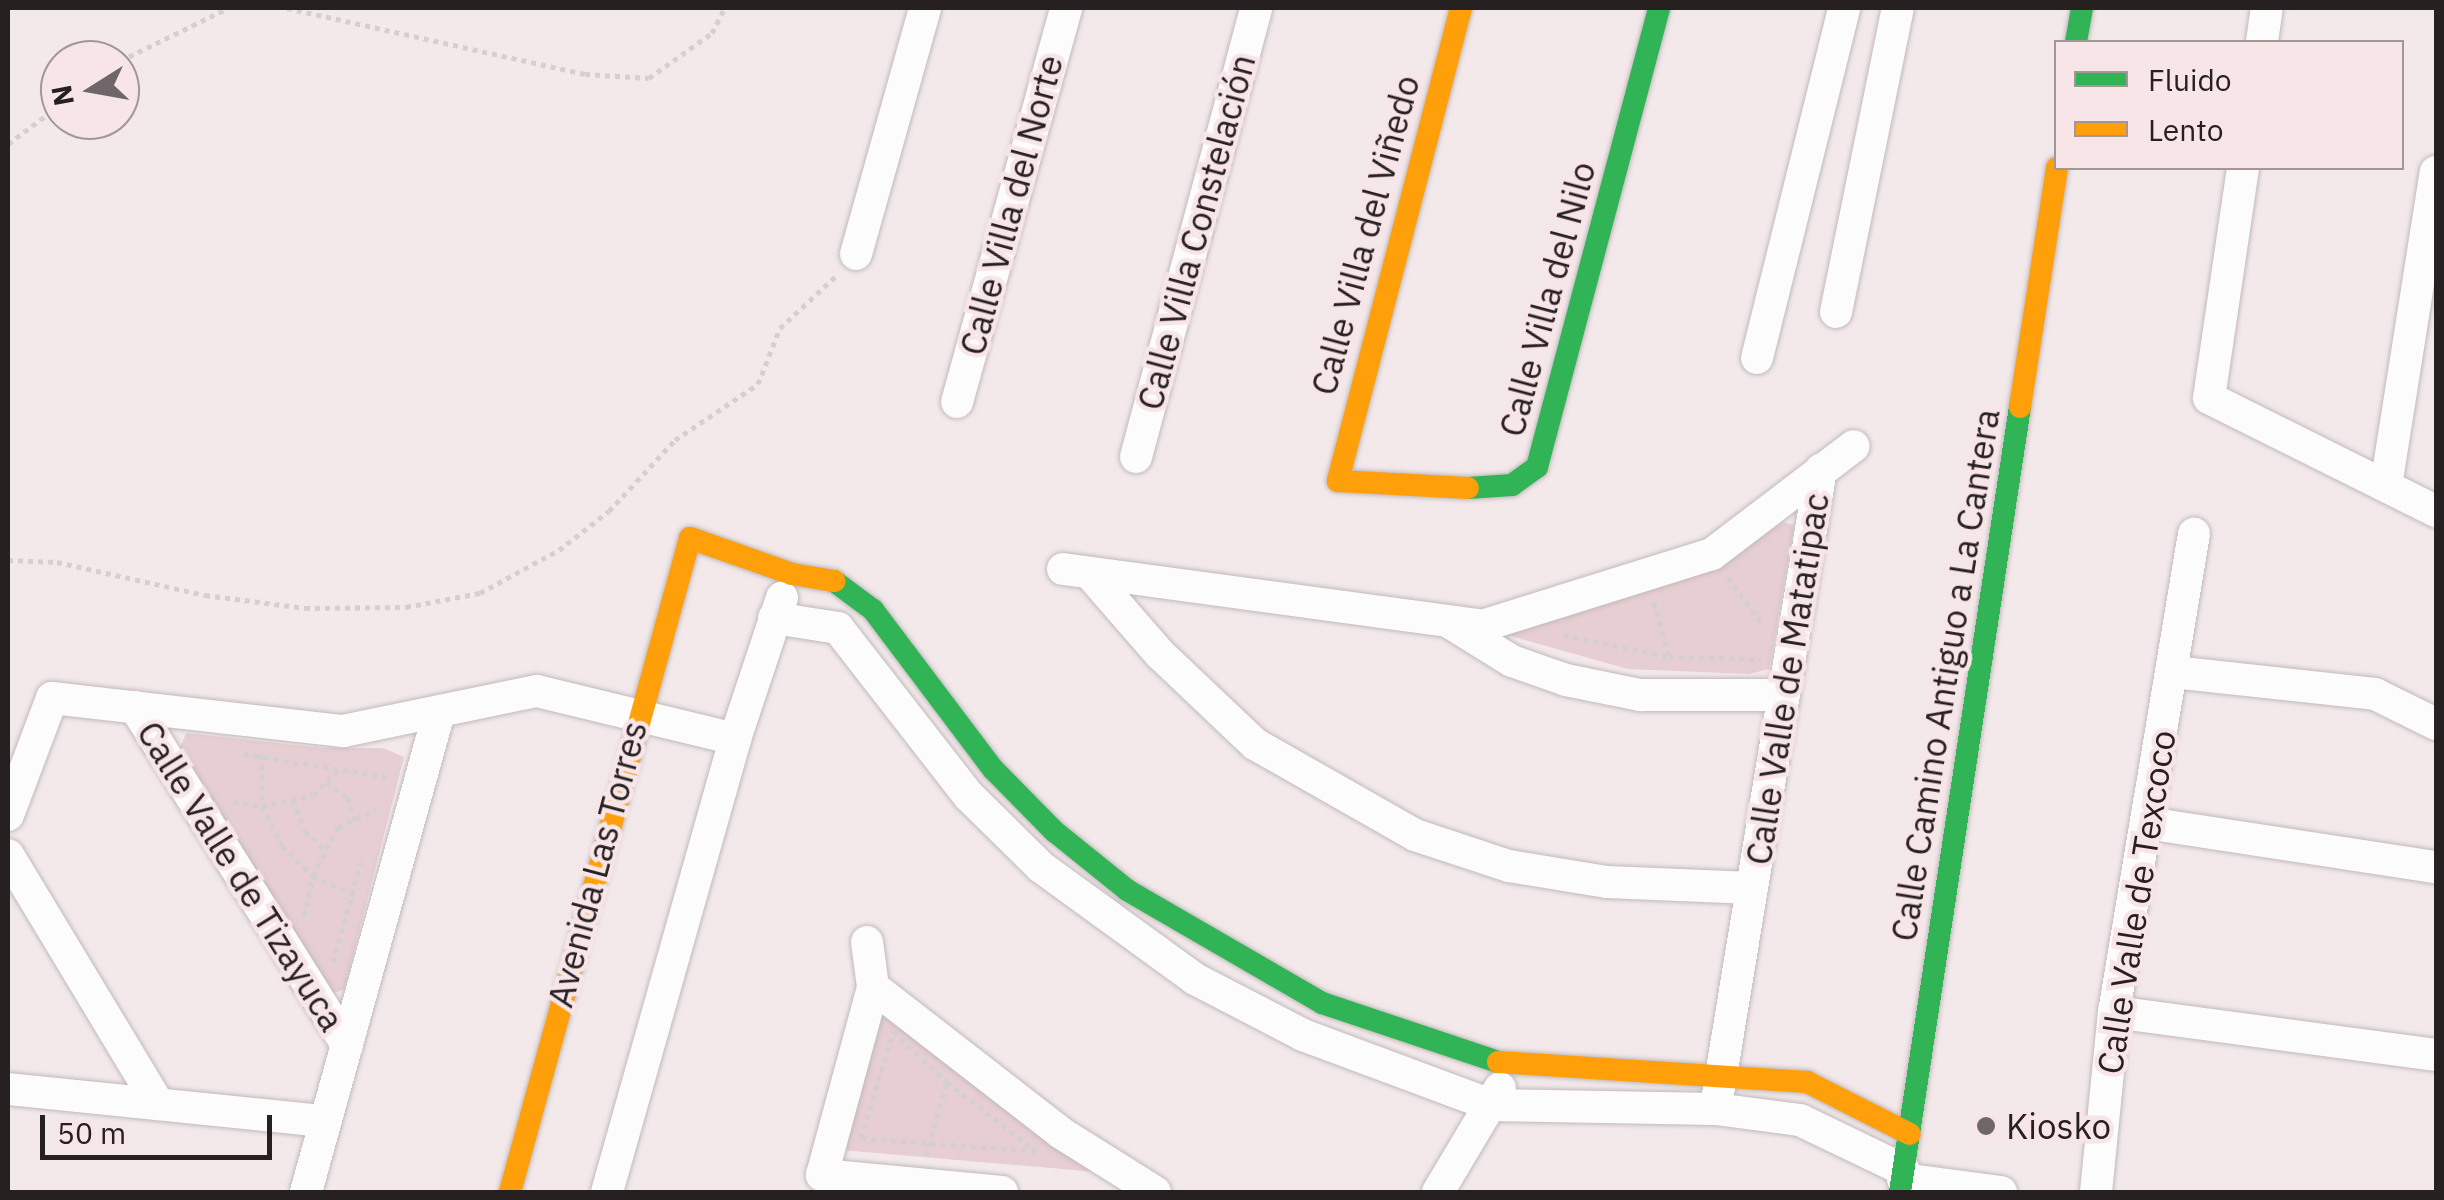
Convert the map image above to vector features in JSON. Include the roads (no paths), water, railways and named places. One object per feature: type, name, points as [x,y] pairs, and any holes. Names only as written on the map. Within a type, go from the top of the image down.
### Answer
[{"type":"street","points":[[856,254],[924,8]]},
{"type":"street","name":"Calle Villa del Norte","points":[[957,402],[1066,8]]},
{"type":"street","name":"Calle Villa Constelación","points":[[1136,457],[1256,8]]},
{"type":"street","name":"Calle Villa del Viñedo","points":[[1338,481],[1461,8]]},
{"type":"street","name":"Calle Villa del Nilo","points":[[1338,481],[1493,489],[1512,486],[1538,467],[1660,8]]},
{"type":"street","points":[[1757,358],[1844,8]]},
{"type":"street","points":[[1836,312],[1898,8]]},
{"type":"street","points":[[2076,40],[2082,8]]},
{"type":"street","points":[[2262,40],[2267,8]]},
{"type":"street","name":"Calle Camino Antiguo a La Cantera","points":[[1902,1180],[2057,170]]},
{"type":"street","points":[[2243,170],[2209,398],[2436,511]]},
{"type":"street","points":[[2386,486],[2436,172]]},
{"type":"street","name":"Calle Valle de Matatipac","points":[[1752,888],[1607,882],[1508,866],[1415,835],[1255,744],[1078,573],[1452,624],[1521,616],[1712,554],[1854,446]]},
{"type":"street","name":"Calle Valle de Matatipac","points":[[1716,1108],[1821,469]]},
{"type":"street","name":"Calle Valle de Texcoco","points":[[2096,1192],[2114,1012],[2194,534]]},
{"type":"street","name":"Avenida Las Torres","points":[[510,1192],[637,714],[690,538],[792,574]]},
{"type":"street","points":[[607,1192],[735,738],[792,574],[844,583],[873,610],[993,769],[1127,890],[1214,946],[1322,1003],[1511,1066],[1807,1082],[1910,1134]]},
{"type":"street","points":[[774,618],[824,622],[851,640],[969,796],[1041,867],[1195,978],[1303,1035],[1491,1105],[1716,1108],[1800,1120],[1902,1180],[2001,1192]]},
{"type":"street","points":[[1452,624],[1512,661],[1566,680],[1640,695],[1784,695]]},
{"type":"street","points":[[2173,672],[2375,694],[2436,724]]},
{"type":"street","points":[[8,815],[52,698],[342,731],[537,690],[735,738]]},
{"type":"street","name":"Calle Valle de Tizayuca","points":[[136,708],[347,1045]]},
{"type":"street","points":[[306,1192],[439,711]]},
{"type":"street","points":[[969,796],[993,769]]},
{"type":"street","points":[[2147,823],[2436,866]]},
{"type":"street","points":[[8,855],[158,1104]]},
{"type":"street","points":[[867,942],[873,987],[822,1175],[1002,1192]]},
{"type":"street","points":[[1195,978],[1214,946]]},
{"type":"street","points":[[873,987],[957,1047],[1061,1133],[1155,1192]]},
{"type":"street","points":[[2114,1012],[2436,1055]]},
{"type":"street","points":[[1438,1192],[1511,1066]]},
{"type":"street","points":[[8,1089],[326,1121]]},
{"type":"place","name":"Kiosko","points":[[1986,1126]]}]
